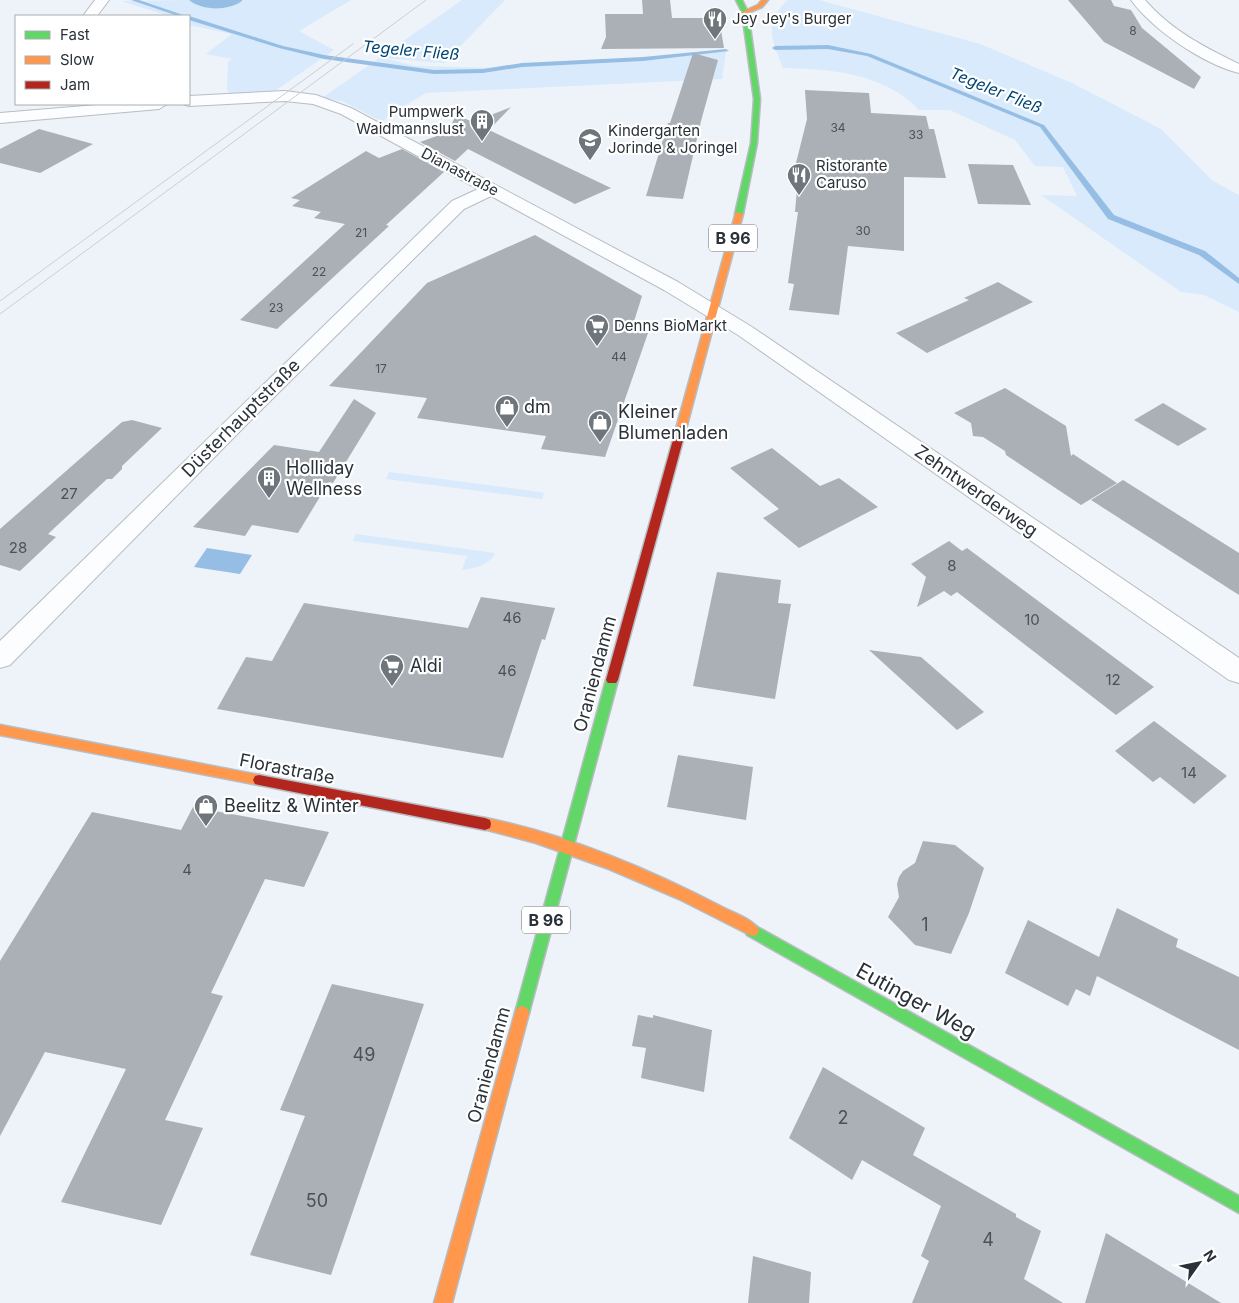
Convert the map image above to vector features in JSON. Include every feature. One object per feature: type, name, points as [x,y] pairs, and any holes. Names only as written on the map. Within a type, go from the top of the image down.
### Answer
[{"type":"main road","name":"B 96","points":[[739,0],[744,12]]},
{"type":"main road","points":[[744,12],[760,6],[765,0]]},
{"type":"main road","name":"Oraniendamm","points":[[443,1303],[742,203],[754,143],[757,99],[744,12]]},
{"type":"main road","name":"Florastraße","points":[[0,730],[511,829],[566,846]]},
{"type":"main road","name":"Eutinger Weg","points":[[566,846],[664,884],[737,922],[1239,1205]]},
{"type":"street","points":[[91,15],[102,0]]},
{"type":"street","points":[[1138,0],[1171,34],[1189,46],[1239,68]]},
{"type":"street","points":[[1224,62],[1239,56]]},
{"type":"street","name":"Dianastraße","points":[[190,101],[285,96],[316,100],[346,111],[713,310]]},
{"type":"street","points":[[9,115],[145,105]]},
{"type":"street","name":"Düsterhauptstraße","points":[[0,658],[245,413],[458,205],[491,189]]},
{"type":"street","name":"Zehntwerderweg","points":[[713,310],[1239,672]]},
{"type":"shaded area","points":[[189,0],[194,4],[208,8],[223,8],[237,4],[242,0],[351,0],[299,31],[334,50],[272,93],[229,93],[227,89],[228,62],[232,59],[206,54],[232,34],[190,25],[190,15],[166,15],[121,1]]},
{"type":"shaded area","points":[[462,0],[505,0],[444,63],[384,58],[415,66],[497,68],[643,59],[726,51],[722,79],[426,93],[388,116],[383,122],[342,101],[322,98]]},
{"type":"shaded area","points":[[787,0],[819,0],[980,44],[1072,83],[1161,129],[1213,181],[1239,195],[1239,312],[1204,295],[1181,292],[1041,195],[1077,196],[1063,167],[1035,166],[1015,140],[950,110],[919,110],[890,88],[873,81],[838,72],[783,68],[773,41],[772,25],[779,9]]},
{"type":"shaded area","points":[[389,472],[544,493],[542,499],[386,479]]},
{"type":"shaded area","points":[[356,534],[495,553],[486,563],[462,570],[467,556],[353,541]]},
{"type":"water","points":[[189,0],[242,1],[230,7],[208,8],[194,4]]},
{"type":"water","points":[[207,548],[252,555],[240,574],[194,567]]},
{"type":"building","points":[[642,0],[670,0],[672,18],[719,18],[724,48],[601,49],[606,37],[605,14],[643,14]]},
{"type":"building","points":[[1068,0],[1111,0],[1114,6],[1131,10],[1142,28],[1201,77],[1194,89],[1104,42]]},
{"type":"building","points":[[693,53],[718,60],[701,121],[683,199],[646,196],[668,123],[670,123]]},
{"type":"building","points":[[805,90],[869,93],[871,113],[926,116],[929,129],[934,129],[946,178],[904,177],[904,251],[848,246],[839,315],[789,310],[794,284],[788,283],[798,212],[795,212],[798,171],[794,171],[807,119]]},
{"type":"building","points":[[511,107],[489,130],[611,188],[575,204],[468,149],[455,161],[420,142],[448,132],[456,115],[473,122]]},
{"type":"building","points":[[39,129],[93,144],[40,173],[0,163],[0,149]]},
{"type":"building","points":[[402,149],[444,172],[386,225],[389,226],[277,329],[240,320],[345,224],[314,218],[321,212],[292,206],[300,200],[291,198],[366,151],[379,158]]},
{"type":"building","points":[[968,164],[1013,165],[1031,205],[978,204]]},
{"type":"building","points":[[535,235],[642,296],[631,331],[648,333],[605,457],[541,449],[546,436],[417,418],[427,398],[329,386],[427,283]]},
{"type":"building","points":[[998,282],[1033,302],[927,353],[896,333],[969,300],[964,298]]},
{"type":"building","points":[[1005,388],[1066,426],[1071,456],[1073,454],[1117,483],[1081,505],[1006,455],[1005,451],[983,437],[973,436],[971,423],[954,413]]},
{"type":"building","name":"Holliday Wellness","points":[[354,399],[376,413],[333,483],[329,482],[298,533],[252,525],[245,536],[193,527],[274,445],[319,452]]},
{"type":"building","points":[[1163,403],[1207,429],[1178,446],[1134,420]]},
{"type":"building","points":[[132,420],[162,428],[122,466],[122,469],[112,479],[107,479],[48,534],[56,537],[20,571],[0,565],[0,529],[122,422]]},
{"type":"building","points":[[772,448],[820,486],[839,478],[878,507],[799,548],[763,518],[779,509],[730,468]]},
{"type":"building","points":[[1123,480],[1239,553],[1239,595],[1091,500]]},
{"type":"building","points":[[949,541],[962,551],[967,548],[1154,687],[1116,715],[957,592],[951,596],[944,591],[917,607],[926,577],[911,564]]},
{"type":"building","points":[[717,572],[781,580],[778,603],[791,604],[775,699],[693,686]]},
{"type":"building","name":"Aldi","points":[[481,597],[555,608],[545,640],[542,639],[503,758],[217,709],[246,657],[272,661],[304,603],[468,628]]},
{"type":"building","points":[[869,650],[921,657],[984,712],[957,730]]},
{"type":"building","points":[[1154,721],[1227,776],[1194,804],[1160,777],[1153,782],[1115,751]]},
{"type":"building","points":[[678,755],[753,767],[746,820],[667,807]]},
{"type":"building","points":[[193,807],[329,832],[304,887],[265,879],[211,993],[223,996],[165,1120],[203,1128],[161,1225],[61,1202],[126,1069],[45,1052],[0,1136],[0,961],[92,812],[181,830]]},
{"type":"building","points":[[923,841],[955,845],[984,868],[969,913],[951,954],[915,945],[888,917],[899,897],[897,884],[899,877],[903,871],[915,863]]},
{"type":"building","points":[[1117,908],[1178,939],[1176,947],[1239,977],[1239,1050],[1097,976],[1090,996],[1076,989],[1068,1006],[1005,973],[1028,920],[1099,957]]},
{"type":"building","points":[[332,984],[424,1004],[331,1275],[250,1255],[305,1116],[280,1110]]},
{"type":"building","points":[[638,1015],[653,1018],[653,1015],[712,1030],[704,1092],[641,1078],[646,1048],[632,1046]]},
{"type":"building","points":[[823,1067],[925,1128],[913,1155],[1016,1214],[1016,1217],[1041,1231],[1024,1279],[1063,1303],[912,1303],[929,1261],[921,1256],[941,1206],[862,1160],[852,1180],[789,1138]]},
{"type":"building","points":[[1106,1233],[1221,1303],[1085,1303]]},
{"type":"building","points":[[753,1256],[811,1272],[809,1303],[748,1303]]},
{"type":"waterway","name":"Tegeler Fließ","points":[[134,0],[180,15]]},
{"type":"waterway","name":"Tegeler Fließ","points":[[190,18],[281,47],[324,57],[434,72],[483,71],[522,65],[643,59],[726,51]]},
{"type":"waterway","name":"Tegeler Fließ","points":[[775,48],[828,47],[869,55],[1042,126],[1111,217],[1202,253],[1239,282]]},
{"type":"tram line","points":[[0,314],[426,0]]},
{"type":"tram line","points":[[0,301],[353,44]]},
{"type":"traffic: fast","points":[[739,0],[745,12],[757,99],[754,143],[739,214]]},
{"type":"traffic: fast","points":[[522,1013],[612,680]]},
{"type":"traffic: fast","points":[[752,930],[1239,1205]]},
{"type":"traffic: slow","points":[[745,12],[760,6],[765,0]]},
{"type":"traffic: slow","points":[[681,429],[739,214]]},
{"type":"traffic: slow","points":[[0,730],[259,780]]},
{"type":"traffic: slow","points":[[485,824],[536,837],[614,864],[661,884],[752,930]]},
{"type":"traffic: slow","points":[[443,1303],[522,1013]]},
{"type":"traffic: jam","points":[[612,680],[681,429]]},
{"type":"traffic: jam","points":[[259,780],[485,824]]},
{"type":"place","name":"Jey Jey's Burger","points":[[715,40]]},
{"type":"place","name":"Pumpwerk Waidmannslust","points":[[482,142]]},
{"type":"place","name":"Kindergarten Jorinde & Joringel","points":[[590,161]]},
{"type":"place","name":"Ristorante Caruso","points":[[799,196]]},
{"type":"place","name":"Denns BioMarkt","points":[[597,347]]},
{"type":"place","name":"dm","points":[[507,428]]},
{"type":"place","name":"Kleiner Blumenladen","points":[[600,443]]},
{"type":"place","name":"Holliday Wellness","points":[[269,499]]},
{"type":"place","name":"Aldi","points":[[392,687]]},
{"type":"place","name":"Beelitz & Winter","points":[[206,827]]}]
